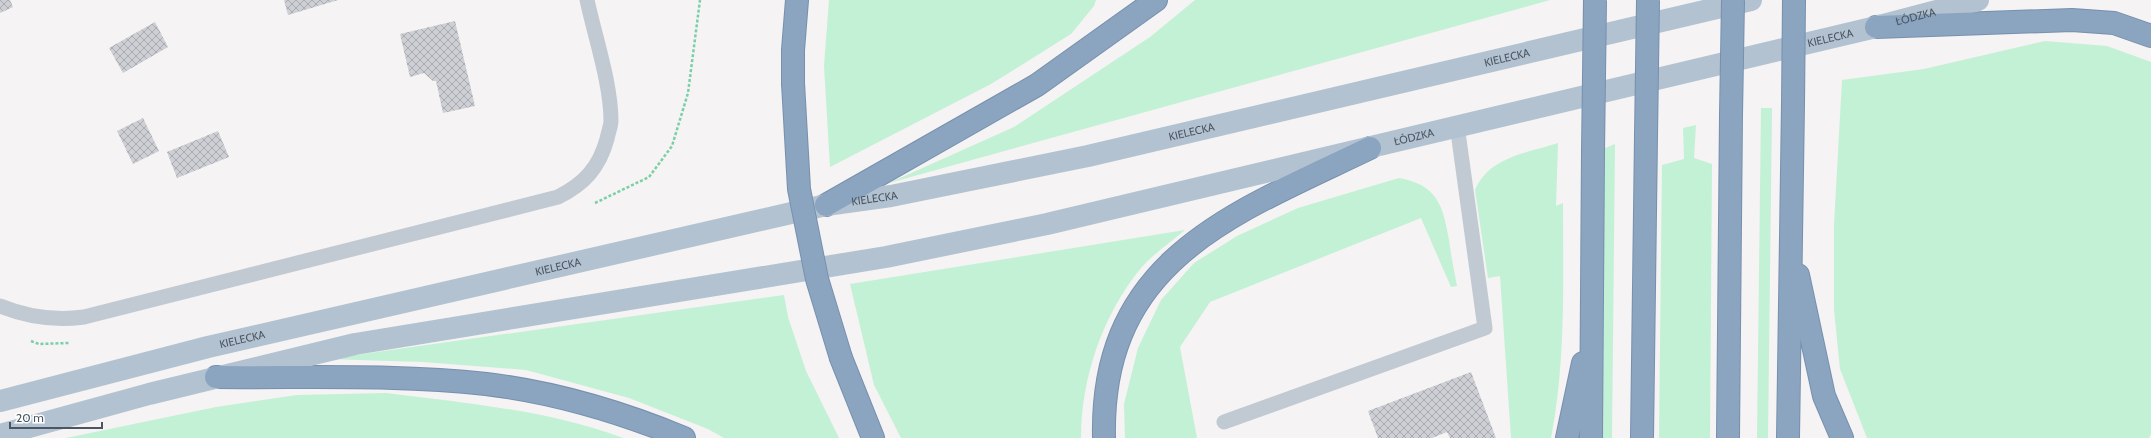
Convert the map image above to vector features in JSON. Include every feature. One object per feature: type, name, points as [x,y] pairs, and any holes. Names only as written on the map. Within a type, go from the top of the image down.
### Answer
[{"type":"highway","points":[[797,0],[792,50],[792,83],[799,189],[817,279],[841,358],[873,438]]},
{"type":"highway","points":[[1591,438],[1595,0]]},
{"type":"highway","points":[[1642,438],[1648,0]]},
{"type":"highway","points":[[1728,438],[1733,0]]},
{"type":"highway","points":[[1788,438],[1794,0]]},
{"type":"highway","points":[[826,204],[1037,85],[1147,3]]},
{"type":"highway","points":[[1876,27],[2072,20],[2114,23],[2151,36]]},
{"type":"highway","points":[[1104,438],[1105,391],[1111,361],[1129,316],[1144,292],[1161,271],[1184,249],[1260,201],[1370,148]]},
{"type":"highway","points":[[1790,236],[1824,396],[1842,438]]},
{"type":"highway","points":[[1567,438],[1592,318]]},
{"type":"highway","points":[[216,377],[390,378],[486,384],[536,392],[620,413],[684,438]]},
{"type":"main road","name":"KIELECKA","points":[[0,401],[208,347],[826,204],[891,196],[1088,156],[1751,0]]},
{"type":"main road","name":"ŁÓDZKA","points":[[1876,27],[1978,0]]},
{"type":"main road","name":"KIELECKA","points":[[1457,125],[1876,27]]},
{"type":"main road","name":"ŁÓDZKA","points":[[1370,148],[1457,125]]},
{"type":"main road","points":[[0,435],[216,377],[355,344],[886,257],[958,243],[1370,148]]},
{"type":"lane","points":[[0,306],[51,319],[84,317],[558,198],[575,189],[592,173],[604,151],[611,122],[606,87],[587,0]]},
{"type":"lane","points":[[1224,422],[1485,328],[1457,125]]},
{"type":"green space","points":[[829,0],[1096,0],[1094,6],[1071,34],[991,84],[830,167],[824,66]]},
{"type":"green space","points":[[1195,0],[1550,0],[889,183],[1014,127],[1150,37]]},
{"type":"green space","points":[[2045,41],[2107,46],[2151,62],[2151,434],[2149,438],[1867,438],[1840,369],[1834,310],[1834,225],[1842,80],[1924,69]]},
{"type":"green space","points":[[1761,108],[1772,108],[1768,438],[1757,438]]},
{"type":"green space","points":[[1696,125],[1694,158],[1712,164],[1710,438],[1659,438],[1662,165],[1684,159],[1683,128]]},
{"type":"green space","points":[[1558,143],[1556,206],[1563,203],[1563,321],[1556,409],[1551,438],[1511,438],[1500,276],[1488,278],[1475,190],[1481,179],[1499,163],[1510,158]]},
{"type":"green space","points":[[1615,144],[1612,438],[1600,438],[1603,149]]},
{"type":"green space","points":[[1399,178],[1412,181],[1422,186],[1430,192],[1441,207],[1447,228],[1457,286],[1451,287],[1421,218],[1210,302],[1180,347],[1197,438],[1125,438],[1124,404],[1138,348],[1161,300],[1194,263],[1237,236],[1298,208]]},
{"type":"green space","points":[[1185,230],[1141,268],[1128,286],[1105,326],[1090,370],[1085,393],[1081,438],[901,438],[874,385],[850,284]]},
{"type":"green space","points":[[784,295],[788,317],[806,371],[839,438],[724,438],[708,429],[629,398],[526,370],[423,362],[327,359]]},
{"type":"green space","points":[[386,393],[476,404],[536,414],[595,428],[623,438],[66,438],[216,407],[297,395]]},
{"type":"building","points":[[0,0],[10,0],[13,7],[0,13]]},
{"type":"building","points":[[284,0],[338,0],[288,15]]},
{"type":"building","points":[[455,21],[475,106],[443,113],[436,81],[433,81],[424,73],[410,77],[400,34]]},
{"type":"building","points":[[155,22],[168,47],[123,73],[109,48]]},
{"type":"building","points":[[143,118],[159,151],[133,164],[117,131]]},
{"type":"building","points":[[218,131],[229,157],[177,178],[167,152]]},
{"type":"building","points":[[1471,372],[1496,438],[1450,438],[1447,432],[1432,438],[1378,438],[1368,411]]}]
